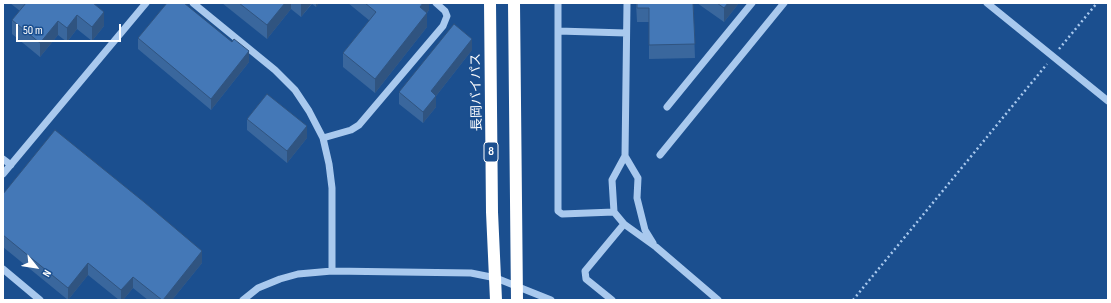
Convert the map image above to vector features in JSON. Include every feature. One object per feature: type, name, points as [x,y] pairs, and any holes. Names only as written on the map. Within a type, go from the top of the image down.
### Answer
[{"type":"highway","name":"長岡バイパス","points":[[490,3],[492,212],[496,300]]},
{"type":"highway","name":"8","points":[[514,3],[517,300]]},
{"type":"street","points":[[3,174],[146,3]]},
{"type":"street","points":[[193,3],[275,70],[295,90],[309,111],[323,138],[329,164],[332,188],[332,271]]},
{"type":"street","points":[[323,138],[352,130],[359,125],[443,26],[447,16],[445,11],[436,3]]},
{"type":"street","points":[[558,3],[558,211],[562,214],[614,212]]},
{"type":"street","points":[[627,3],[625,156],[612,180],[614,212],[624,224],[656,247],[718,300]]},
{"type":"street","points":[[667,107],[752,3]]},
{"type":"street","points":[[660,155],[784,3]]},
{"type":"street","points":[[987,3],[1108,102]]},
{"type":"street","points":[[558,30],[626,33]]},
{"type":"street","points":[[625,156],[638,178],[637,198],[643,223],[645,230],[656,247]]},
{"type":"street","points":[[3,159],[11,165]]},
{"type":"street","points":[[612,300],[586,279],[585,271],[624,224]]},
{"type":"street","points":[[3,269],[40,300]]},
{"type":"street","points":[[243,300],[258,288],[280,279],[298,274],[332,271],[471,273],[496,278],[551,300]]},
{"type":"path","points":[[853,300],[1098,3]]},
{"type":"building","points":[[26,3],[93,3],[104,12],[92,27],[77,15],[67,28],[58,21],[40,43],[12,20]]},
{"type":"building","points":[[167,3],[184,3],[232,42],[234,39],[249,51],[211,99],[138,38]]},
{"type":"building","points":[[239,3],[285,3],[267,25]]},
{"type":"building","points":[[365,3],[423,3],[420,7],[427,13],[375,79],[343,53],[376,12]]},
{"type":"building","points":[[637,3],[693,3],[695,44],[649,45],[649,8],[637,8]]},
{"type":"building","points":[[717,3],[728,3],[724,8]]},
{"type":"building","points":[[454,24],[472,39],[431,91],[436,96],[423,112],[399,92]]},
{"type":"building","points":[[267,94],[307,126],[287,151],[247,119]]},
{"type":"building","points":[[55,130],[202,251],[163,300],[133,277],[121,290],[88,263],[68,288],[3,235],[3,194]]}]
